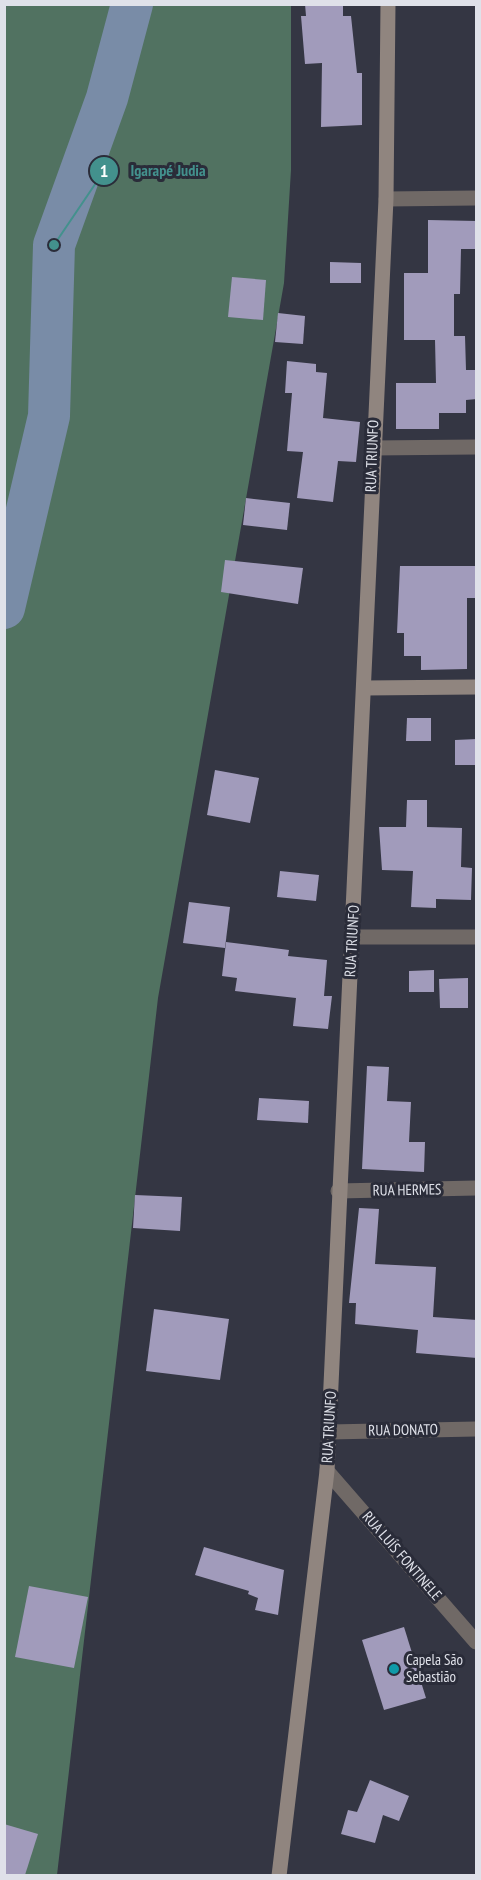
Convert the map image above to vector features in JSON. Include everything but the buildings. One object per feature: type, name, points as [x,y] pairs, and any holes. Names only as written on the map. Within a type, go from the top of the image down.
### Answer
[{"type":"street","name":"RUA TRIUNFO","points":[[279,1875],[327,1471],[338,1191],[364,688],[372,448],[386,199],[388,4]]},
{"type":"street","points":[[386,199],[477,198]]},
{"type":"street","points":[[372,448],[477,447]]},
{"type":"street","points":[[364,688],[477,687]]},
{"type":"street","points":[[352,937],[477,937]]},
{"type":"street","name":"RUA HERMES","points":[[338,1191],[477,1188]]},
{"type":"street","name":"RUA DONATO","points":[[329,1432],[477,1429]]},
{"type":"street","name":"RUA LUÍS FONTINELE","points":[[327,1471],[477,1642]]},
{"type":"green space","points":[[5,5],[291,5],[291,170],[284,283],[158,998],[57,1875],[5,1876]]},
{"type":"waterway","points":[[4,608],[49,416],[54,245],[107,98],[132,4]]},
{"type":"place","name":"Igarapé Judia","points":[[54,245]]},
{"type":"place","name":"Capela São Sebastião","points":[[394,1669]]}]
